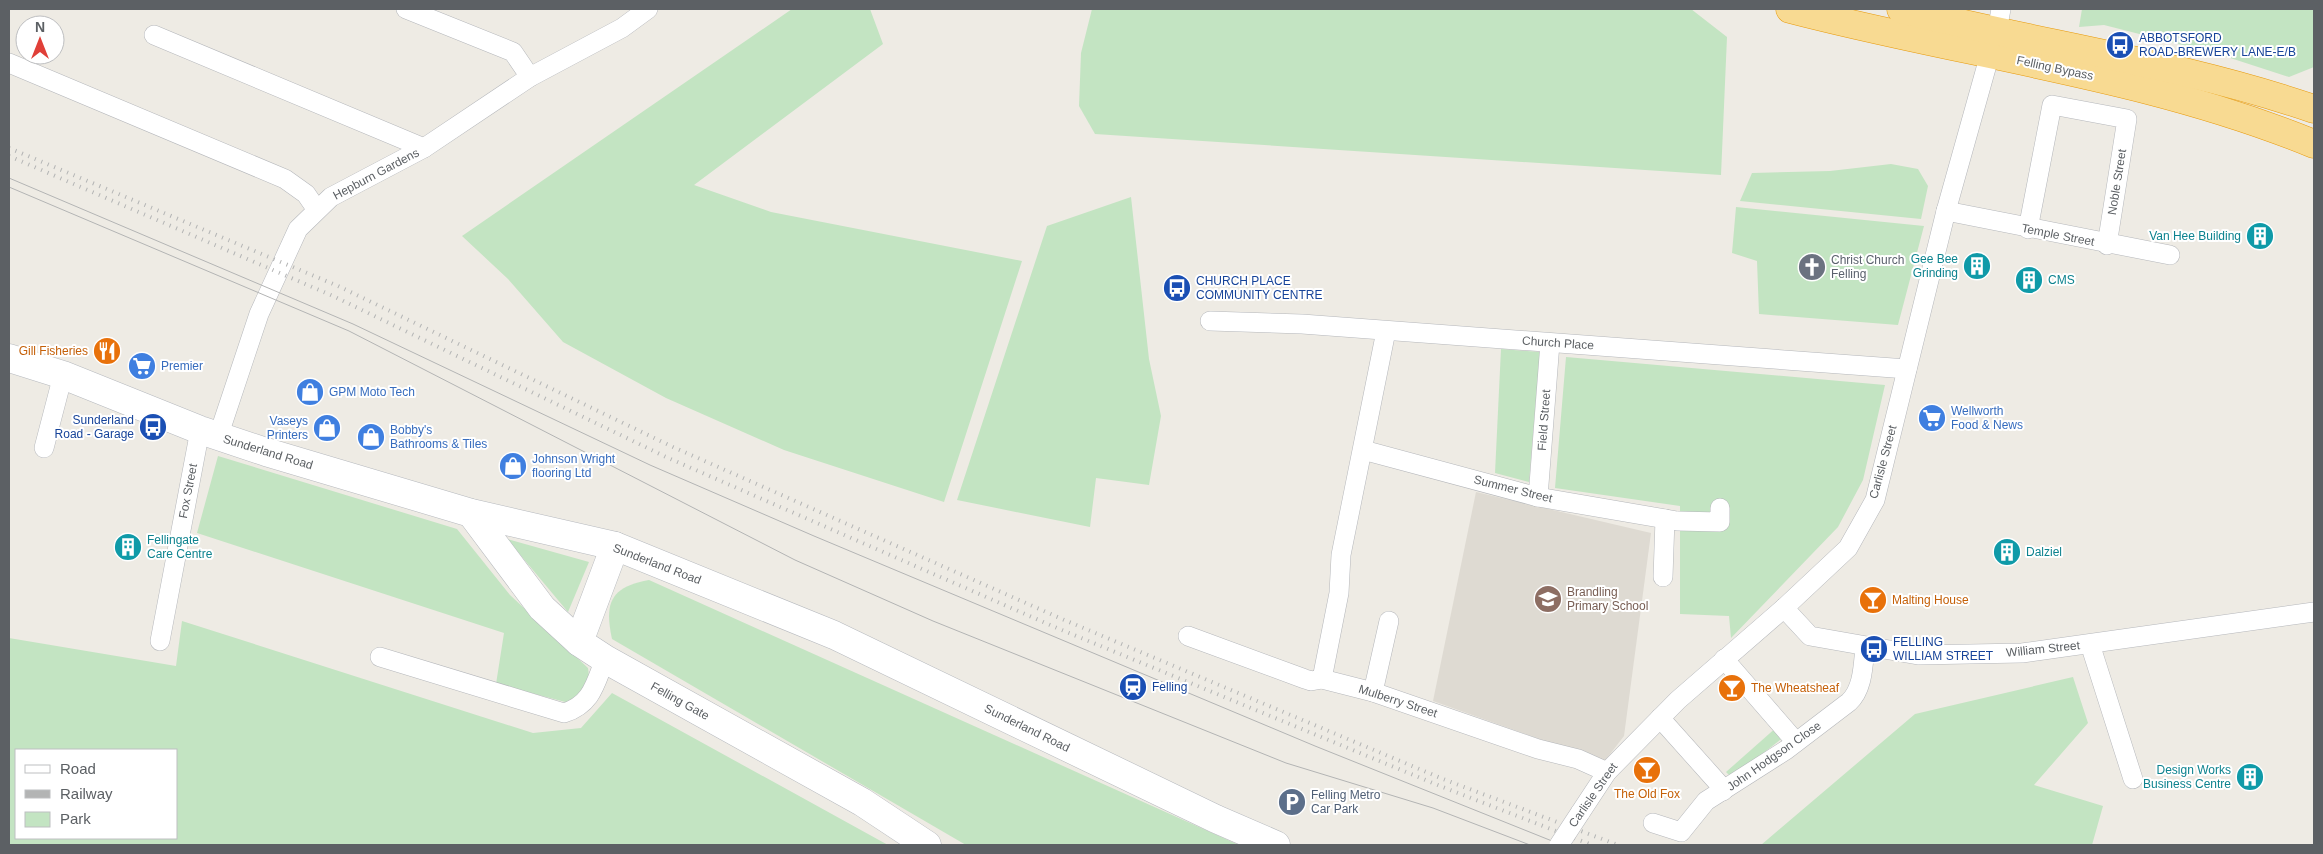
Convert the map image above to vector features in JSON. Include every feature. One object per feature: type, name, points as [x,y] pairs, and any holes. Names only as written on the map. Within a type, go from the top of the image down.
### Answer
[{"type":"highway","name":"Felling Bypass","points":[[1790,9],[1996,31],[2146,88],[2260,122],[2314,144]]},
{"type":"highway","name":"Felling Bypass","points":[[1901,9],[2170,69],[2270,94],[2314,109]]},
{"type":"highway","points":[[2270,94],[2314,88]]},
{"type":"main road","name":"Sunderland Road","points":[[9,358],[63,375],[209,433],[471,513],[615,546],[834,635],[1216,819],[1276,845]]},
{"type":"main road","name":"Felling Gate","points":[[471,513],[542,608],[579,642],[605,659],[862,802],[927,845]]},
{"type":"main road","points":[[579,642],[615,546]]},
{"type":"street","points":[[406,9],[513,52],[530,77]]},
{"type":"street","name":"Hepburn Gardens","points":[[209,433],[258,314],[298,229],[317,210],[331,197],[424,148],[530,77],[622,28],[648,9]]},
{"type":"street","name":"Carlisle Street","points":[[1559,845],[1607,772],[1660,718],[1784,608],[1848,548],[1875,500],[1946,211],[1996,31]]},
{"type":"street","points":[[154,35],[424,148]]},
{"type":"street","points":[[9,63],[285,179],[306,194],[317,210]]},
{"type":"street","name":"Noble Street","points":[[2028,229],[2052,105],[2127,119],[2107,244]]},
{"type":"street","name":"Temple Street","points":[[1946,211],[2170,256]]},
{"type":"street","name":"Church Place","points":[[1210,321],[1302,324],[1907,369]]},
{"type":"street","points":[[1322,679],[1339,593],[1341,555],[1386,331]]},
{"type":"street","name":"Field Street","points":[[1538,497],[1550,343]]},
{"type":"street","points":[[44,448],[63,375]]},
{"type":"street","name":"Fox Street","points":[[160,641],[209,433]]},
{"type":"street","name":"Summer Street","points":[[1363,450],[1538,497],[1677,521],[1720,522],[1720,508]]},
{"type":"street","points":[[1663,577],[1665,519]]},
{"type":"street","name":"William Street","points":[[1784,608],[1810,636],[1865,647],[1927,655],[2022,653],[2314,612]]},
{"type":"street","points":[[1373,692],[1389,621]]},
{"type":"street","name":"Mulberry Street","points":[[1188,636],[1305,680],[1322,679],[1373,692],[1538,749],[1578,759],[1607,772]]},
{"type":"street","points":[[2090,644],[2133,779]]},
{"type":"street","name":"John Hodgson Close","points":[[1653,822],[1681,832],[1706,801],[1796,742],[1855,696],[1861,678],[1865,647]]},
{"type":"street","points":[[380,657],[564,713],[578,708],[589,698],[605,659]]},
{"type":"street","points":[[1724,660],[1796,742]]},
{"type":"street","points":[[1660,718],[1723,791]]},
{"type":"shaded area","name":"Brandling Primary School","points":[[1476,492],[1651,533],[1624,736],[1604,762],[1433,701]]},
{"type":"green space","points":[[792,9],[870,9],[883,44],[694,185],[771,212],[1022,261],[944,502],[784,450],[666,398],[563,342],[508,279],[462,236]]},
{"type":"green space","points":[[1092,9],[1691,9],[1727,37],[1721,175],[1095,134],[1079,106],[1081,53]]},
{"type":"green space","points":[[2082,9],[2314,9],[2314,67],[2289,77],[2218,54],[2104,25],[2079,27]]},
{"type":"green space","points":[[1891,164],[1918,169],[1928,186],[1921,219],[1740,201],[1752,173],[1830,171]]},
{"type":"green space","points":[[1131,197],[1149,359],[1161,416],[1149,485],[1096,478],[1090,527],[957,500],[1047,226]]},
{"type":"green space","points":[[1736,207],[1924,226],[1898,325],[1759,314],[1757,261],[1732,253]]},
{"type":"green space","points":[[1501,349],[1540,352],[1529,482],[1495,473]]},
{"type":"green space","points":[[1566,357],[1885,385],[1863,480],[1838,527],[1731,638],[1729,616],[1680,614],[1680,506],[1555,488]]},
{"type":"green space","points":[[218,456],[457,529],[510,595],[588,668],[589,679],[584,692],[573,704],[496,684],[504,633],[197,533]]},
{"type":"green space","points":[[507,539],[589,562],[568,612]]},
{"type":"green space","points":[[649,580],[1239,845],[966,845],[612,639],[609,615],[613,598],[626,587]]},
{"type":"green space","points":[[182,621],[533,733],[581,728],[612,693],[888,845],[9,845],[9,638],[176,666]]},
{"type":"green space","points":[[2073,677],[2088,723],[2034,785],[2103,806],[2092,845],[1761,845],[1915,714]]},
{"type":"green space","points":[[1778,726],[1785,736],[1757,758],[1729,775],[1726,772]]},
{"type":"tram line","points":[[9,178],[353,324],[650,465],[814,536],[1315,746],[1562,845]]},
{"type":"tram line","points":[[9,187],[349,331],[795,560],[933,621],[1286,763],[1433,808],[1530,845]]},
{"type":"railway","points":[[9,148],[338,286],[673,447],[1062,619],[1443,779],[1618,845]]},
{"type":"railway","points":[[9,156],[333,296],[666,457],[1057,628],[1440,786],[1592,845]]},
{"type":"place","name":"ABBOTSFORD ROAD-BREWERY LANE-E/B","points":[[2120,45]]},
{"type":"place","name":"Van Hee Building","points":[[2260,236]]},
{"type":"place","name":"Gee Bee Grinding","points":[[1977,266]]},
{"type":"place","name":"Christ Church Felling","points":[[1812,267]]},
{"type":"place","name":"CMS","points":[[2029,280]]},
{"type":"place","name":"CHURCH PLACE COMMUNITY CENTRE","points":[[1177,288]]},
{"type":"place","name":"Gill Fisheries","points":[[107,351]]},
{"type":"place","name":"Premier","points":[[142,366]]},
{"type":"place","name":"GPM Moto Tech","points":[[310,392]]},
{"type":"place","name":"Wellworth Food & News","points":[[1932,418]]},
{"type":"place","name":"Sunderland Road - Garage","points":[[153,427]]},
{"type":"place","name":"Vaseys Printers","points":[[327,428]]},
{"type":"place","name":"Bobby's Bathrooms & Tiles","points":[[371,437]]},
{"type":"place","name":"Johnson Wright flooring Ltd","points":[[513,466]]},
{"type":"place","name":"Fellingate Care Centre","points":[[128,547]]},
{"type":"place","name":"Dalziel","points":[[2007,552]]},
{"type":"place","name":"Brandling Primary School","points":[[1548,599]]},
{"type":"place","name":"Malting House","points":[[1873,600]]},
{"type":"place","name":"FELLING WILLIAM STREET","points":[[1874,649]]},
{"type":"place","name":"Felling","points":[[1133,687]]},
{"type":"place","name":"The Wheatsheaf","points":[[1732,688]]},
{"type":"place","name":"The Old Fox","points":[[1647,770]]},
{"type":"place","name":"Design Works Business Centre","points":[[2250,777]]},
{"type":"place","name":"Felling Metro Car Park","points":[[1292,802]]}]
